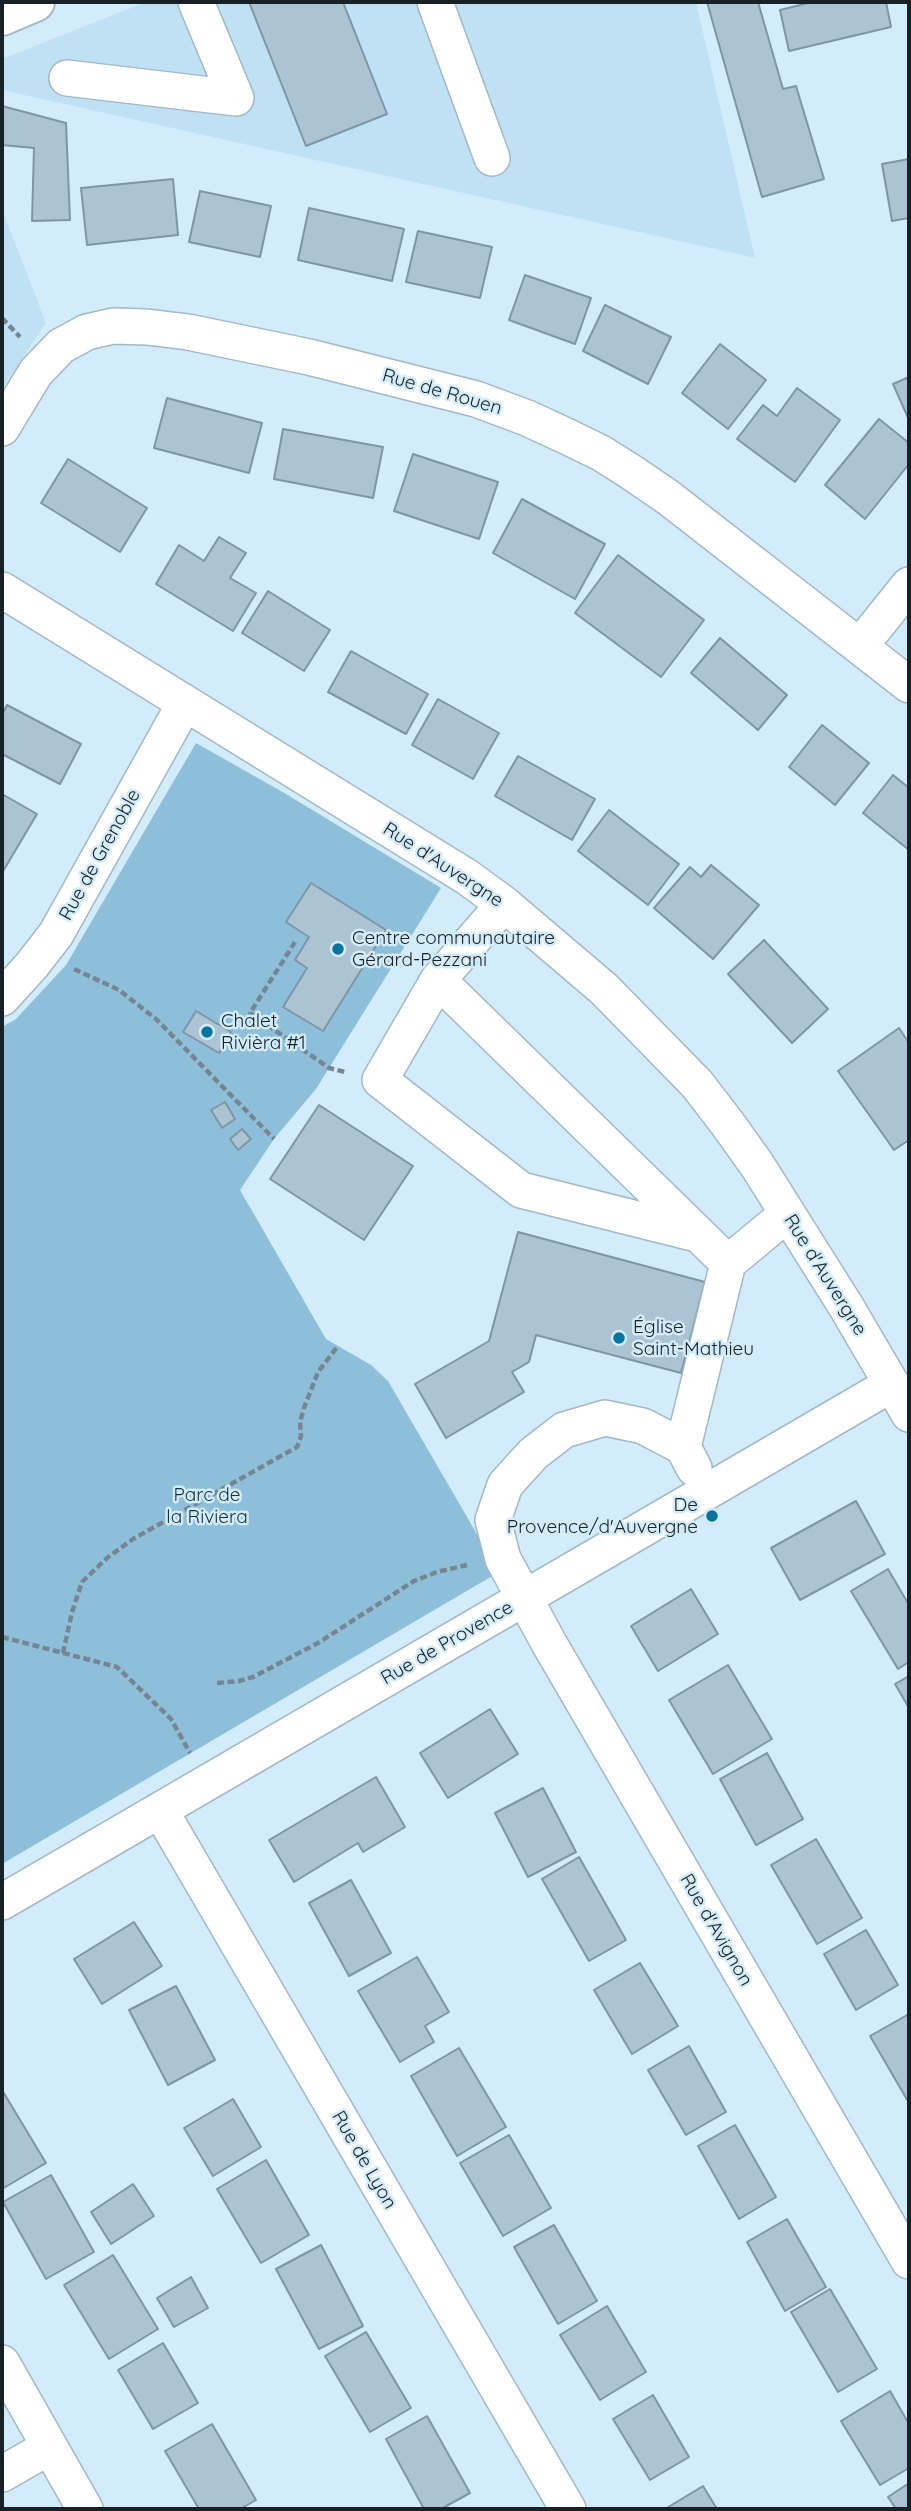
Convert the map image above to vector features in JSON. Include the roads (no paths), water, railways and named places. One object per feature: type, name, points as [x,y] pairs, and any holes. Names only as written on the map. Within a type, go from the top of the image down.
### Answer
[{"type":"main road","points":[[2,16],[35,2]]},
{"type":"street","points":[[67,78],[236,98],[196,2]]},
{"type":"street","points":[[435,2],[492,158]]},
{"type":"street","name":"Rue de Rouen","points":[[2,428],[36,372],[61,346],[87,332],[113,326],[188,332],[309,357],[476,399],[527,418],[601,453],[668,498],[909,685]]},
{"type":"street","points":[[860,646],[909,585]]},
{"type":"street","name":"Rue d'Auvergne","points":[[2,590],[467,877],[504,904],[604,989],[697,1084],[757,1165],[909,1414]]},
{"type":"street","name":"Rue de Grenoble","points":[[2,998],[56,934],[185,703]]},
{"type":"street","points":[[504,904],[438,980],[380,1080],[521,1190],[699,1235]]},
{"type":"street","points":[[438,980],[728,1263]]},
{"type":"street","points":[[707,1490],[682,1447],[728,1263],[788,1213]]},
{"type":"street","name":"Rue de Provence","points":[[2,1902],[892,1384]]},
{"type":"street","name":"Rue d'Avignon","points":[[682,1447],[643,1426],[605,1418],[564,1430],[533,1454],[505,1485],[494,1520],[503,1559],[909,2261]]},
{"type":"street","name":"Rue de Lyon","points":[[160,1810],[568,2509]]},
{"type":"street","points":[[2,2363],[85,2509]]},
{"type":"street","points":[[2,2474],[49,2447]]},
{"type":"place","name":"Centre communautaire Gérard-Pezzani","points":[[338,949]]},
{"type":"place","name":"Chalet Rivièra #1","points":[[207,1032]]},
{"type":"place","name":"Église Saint-Mathieu","points":[[619,1338]]},
{"type":"place","name":"De Provence/d'Auvergne","points":[[712,1516]]},
{"type":"park label","name":"Parc de la Riviera","points":[[207,1506]]}]
